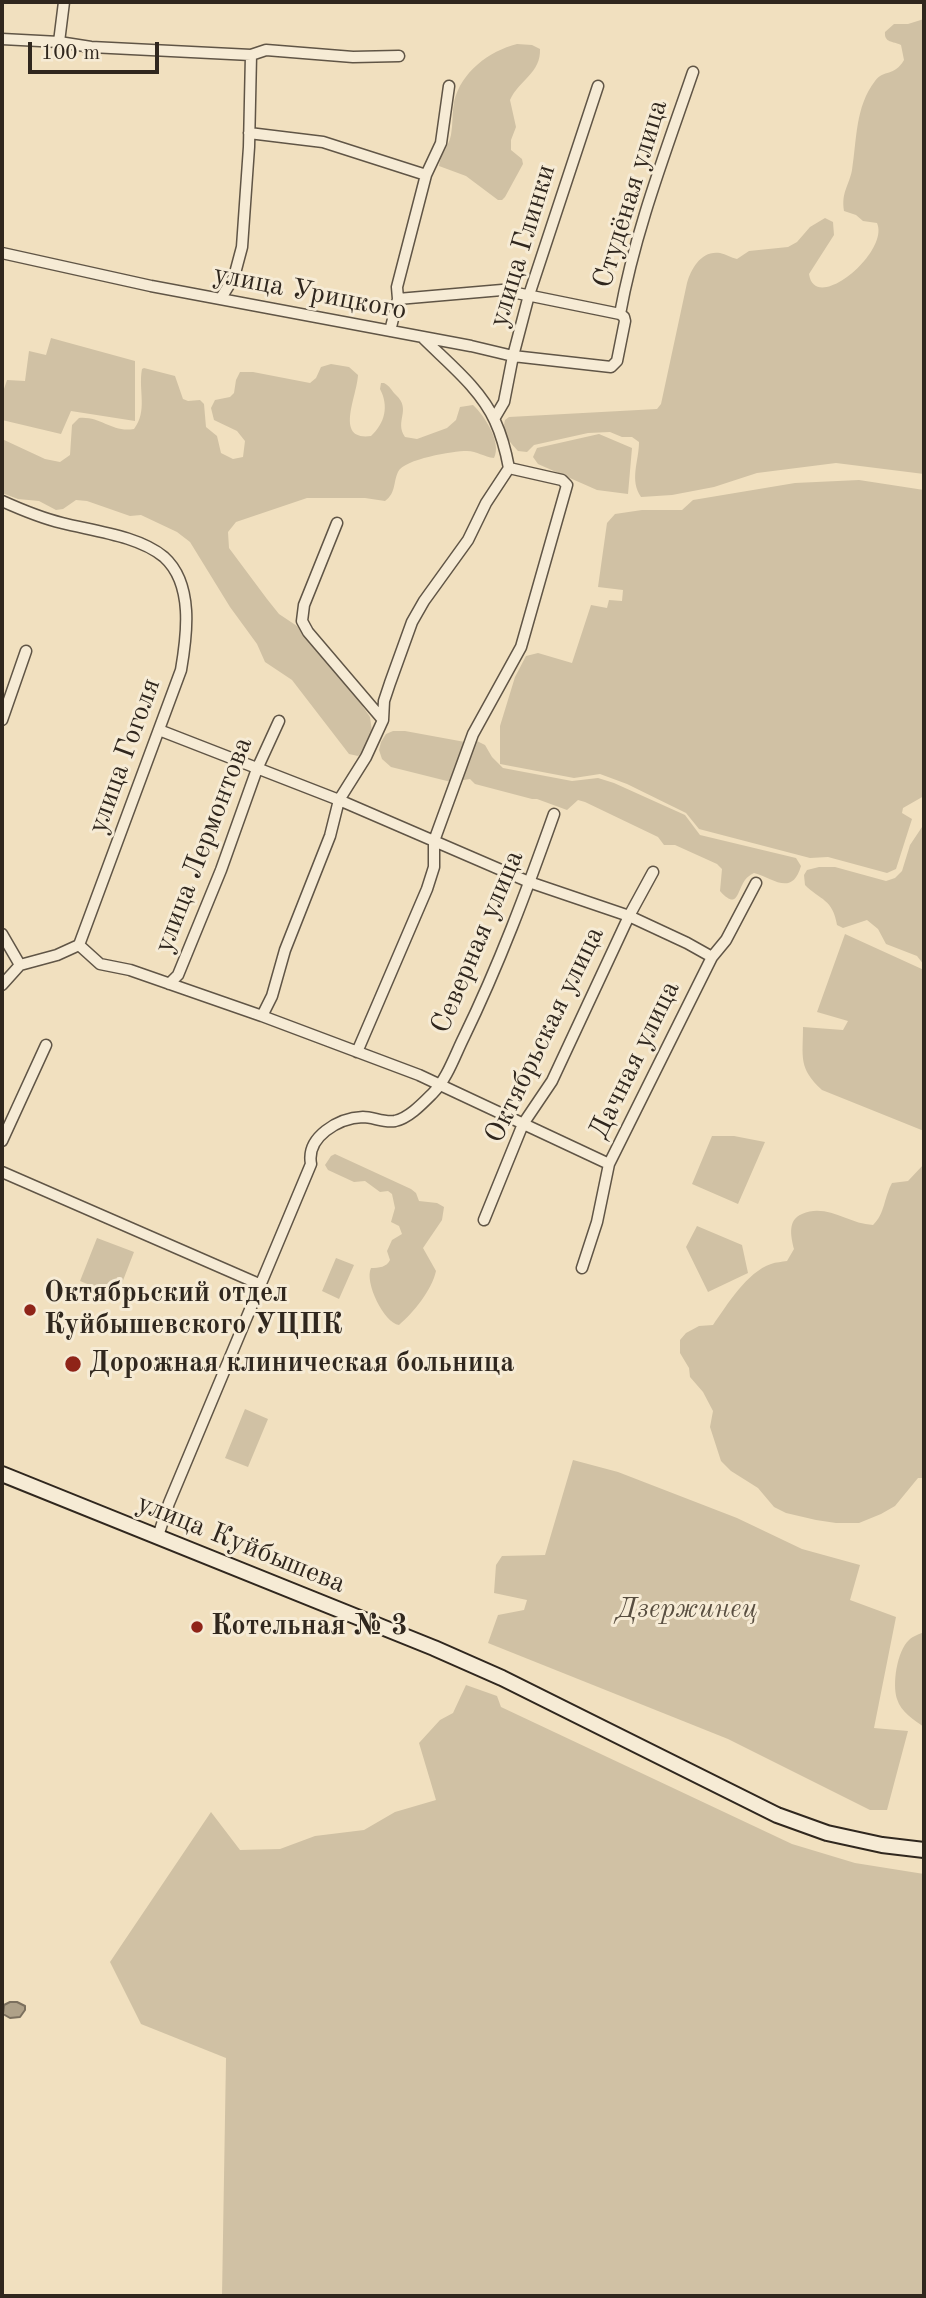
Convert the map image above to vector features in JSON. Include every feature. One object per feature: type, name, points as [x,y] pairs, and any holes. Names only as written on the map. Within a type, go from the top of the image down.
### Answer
[{"type":"main road","name":"улица Куйбышева","points":[[2,1474],[502,1678],[777,1815],[827,1833],[882,1845],[924,1850]]},
{"type":"street","points":[[59,42],[64,2]]},
{"type":"street","points":[[2,39],[59,42],[91,47],[251,55],[266,50],[354,57],[399,56]]},
{"type":"street","points":[[220,298],[234,277],[242,247],[251,55]]},
{"type":"street","name":"Студёная улица","points":[[611,366],[617,361],[625,321],[620,314],[628,271],[693,72]]},
{"type":"street","points":[[390,331],[398,299],[397,287],[426,175],[441,143],[449,86]]},
{"type":"street","name":"улица Глинки","points":[[495,419],[504,402],[529,295],[598,86]]},
{"type":"street","points":[[249,134],[323,142],[426,175]]},
{"type":"street","name":"улица Урицкого","points":[[2,253],[151,286],[513,356],[611,366]]},
{"type":"street","points":[[398,299],[502,290],[620,314]]},
{"type":"street","points":[[262,1016],[272,996],[285,950],[330,836],[339,800],[366,757],[383,720],[384,701],[412,622],[468,540],[486,503],[509,468],[504,442],[495,419],[474,390],[423,338]]},
{"type":"street","points":[[357,1052],[427,889],[434,867],[434,841],[473,734],[521,647],[567,485],[562,481],[509,468]]},
{"type":"street","name":"улица Гоголя","points":[[2,500],[41,517],[132,540],[163,556],[179,578],[186,608],[185,647],[181,670],[79,945]]},
{"type":"street","points":[[337,523],[304,604],[302,621],[308,632],[383,720]]},
{"type":"street","points":[[3,714],[26,651]]},
{"type":"street","name":"улица Лермонтова","points":[[169,984],[178,975],[221,870],[257,769],[279,721]]},
{"type":"street","points":[[159,730],[339,800],[529,882],[629,916],[712,957]]},
{"type":"street","name":"Северная улица","points":[[439,1086],[488,987],[554,814]]},
{"type":"street","name":"Октябрьская улица","points":[[484,1220],[523,1124],[552,1081],[629,916],[653,872]]},
{"type":"street","name":"Дачная улица","points":[[582,1268],[597,1222],[609,1164],[712,957],[726,940],[756,883]]},
{"type":"street","points":[[2,934],[20,965]]},
{"type":"street","points":[[2,985],[20,965],[57,955],[79,945],[100,964],[130,971],[262,1016],[419,1075],[609,1164]]},
{"type":"street","points":[[2,1141],[46,1045]]},
{"type":"street","points":[[158,1536],[259,1284],[311,1164],[309,1155],[312,1145],[342,1120],[364,1117],[392,1122],[405,1117],[439,1086]]},
{"type":"street","points":[[2,1172],[259,1284]]},
{"type":"green space","points":[[924,19],[924,474],[836,463],[757,473],[714,487],[672,495],[641,497],[637,491],[635,477],[639,442],[632,437],[622,437],[610,432],[588,433],[534,445],[527,452],[518,451],[505,433],[505,420],[509,417],[657,409],[661,404],[687,283],[694,266],[708,254],[720,253],[737,259],[749,251],[788,247],[797,242],[810,227],[825,218],[833,222],[834,235],[809,274],[814,285],[824,287],[837,284],[863,263],[873,249],[878,235],[877,223],[863,221],[844,211],[843,204],[852,170],[860,113],[868,91],[878,77],[897,69],[904,60],[901,45],[888,40],[885,32],[894,24],[908,24]]},
{"type":"green space","points":[[517,44],[532,45],[540,49],[537,64],[510,100],[516,127],[511,140],[511,150],[522,159],[523,164],[505,197],[498,200],[466,176],[439,166],[450,139],[454,102],[463,81],[478,64],[496,52]]},
{"type":"green space","points":[[51,338],[135,361],[135,421],[71,411],[61,434],[2,420],[2,395],[7,380],[25,381],[29,351],[46,355]]},
{"type":"green space","points":[[331,364],[349,367],[358,375],[350,425],[353,432],[360,436],[371,436],[380,426],[385,408],[380,389],[381,383],[384,383],[401,400],[401,426],[405,437],[417,439],[447,428],[456,420],[460,407],[473,405],[487,423],[496,445],[494,458],[471,451],[460,451],[409,463],[398,472],[393,491],[385,501],[365,498],[307,498],[236,522],[228,532],[229,548],[267,599],[279,614],[297,626],[370,717],[372,731],[369,742],[358,756],[349,754],[292,680],[265,662],[257,644],[230,607],[190,542],[177,532],[141,515],[130,516],[87,501],[76,500],[63,509],[56,510],[39,501],[18,499],[2,493],[2,439],[45,459],[60,462],[70,455],[72,425],[79,418],[94,419],[119,429],[134,429],[141,415],[141,377],[144,368],[175,376],[183,399],[200,400],[204,404],[206,427],[217,436],[221,453],[233,459],[243,457],[245,441],[237,431],[214,420],[211,408],[215,400],[230,397],[234,393],[240,372],[310,383],[316,378],[321,367]]},
{"type":"green space","points":[[599,434],[632,448],[628,494],[597,490],[538,464],[533,457],[537,448]]},
{"type":"green space","points":[[859,480],[924,490],[924,796],[903,808],[902,813],[912,819],[896,869],[887,873],[828,857],[810,858],[699,829],[686,813],[600,774],[574,778],[500,764],[500,726],[515,677],[526,656],[538,653],[572,663],[591,605],[607,608],[609,600],[622,601],[623,590],[598,587],[607,523],[615,514],[642,510],[682,510],[693,500],[795,483]]},
{"type":"green space","points":[[393,731],[465,742],[475,740],[485,745],[503,768],[572,781],[598,778],[614,783],[685,815],[700,835],[796,858],[801,866],[793,881],[787,883],[754,873],[745,880],[736,897],[730,899],[720,891],[722,869],[717,864],[675,845],[664,845],[658,837],[585,802],[578,800],[567,810],[537,799],[475,784],[470,779],[451,782],[391,767],[382,759],[379,750],[386,734]]},
{"type":"green space","points":[[924,824],[924,965],[917,956],[886,944],[878,929],[867,920],[843,928],[837,925],[829,905],[805,885],[804,875],[807,870],[835,867],[886,881],[895,878],[902,871],[910,845]]},
{"type":"green space","points":[[845,934],[924,970],[924,1131],[822,1090],[805,1068],[803,1027],[843,1030],[848,1021],[817,1012]]},
{"type":"green space","points":[[712,1136],[734,1136],[765,1142],[738,1204],[692,1184]]},
{"type":"green space","points":[[335,1154],[411,1189],[419,1201],[437,1203],[444,1207],[442,1220],[423,1248],[436,1271],[434,1278],[421,1301],[399,1325],[393,1323],[382,1310],[370,1283],[371,1268],[382,1267],[389,1262],[387,1251],[392,1240],[402,1234],[399,1226],[391,1222],[395,1208],[392,1194],[388,1191],[380,1192],[365,1181],[354,1182],[328,1170],[325,1165]]},
{"type":"green space","points":[[924,1164],[924,1478],[918,1478],[895,1506],[859,1523],[836,1523],[786,1513],[774,1507],[758,1488],[731,1471],[721,1461],[710,1427],[713,1411],[703,1392],[690,1377],[689,1368],[680,1353],[680,1340],[699,1326],[713,1325],[738,1290],[762,1268],[787,1261],[794,1249],[791,1229],[797,1217],[811,1211],[820,1211],[873,1225],[880,1216],[892,1183],[908,1181]]},
{"type":"green space","points":[[697,1226],[742,1245],[748,1273],[708,1292],[686,1247]]},
{"type":"green space","points":[[97,1238],[134,1252],[117,1296],[80,1281]]},
{"type":"green space","points":[[336,1258],[354,1265],[339,1299],[322,1291]]},
{"type":"green space","points":[[245,1409],[268,1419],[248,1467],[225,1458]]},
{"type":"green space","name":"Дзержинец","points":[[573,1460],[618,1472],[737,1518],[802,1549],[860,1565],[850,1600],[896,1617],[874,1728],[908,1731],[887,1810],[870,1810],[728,1739],[488,1643],[498,1615],[524,1610],[527,1600],[494,1593],[496,1565],[502,1556],[545,1555]]},
{"type":"green space","points":[[924,1632],[924,1727],[902,1708],[897,1699],[895,1685],[901,1652],[911,1639]]},
{"type":"green space","points":[[466,1685],[497,1696],[501,1707],[792,1844],[855,1863],[924,1874],[924,2296],[222,2296],[226,2058],[141,2024],[110,1962],[211,1812],[240,1850],[280,1849],[315,1836],[364,1830],[395,1812],[436,1800],[419,1743],[440,1720],[453,1713]]},
{"type":"shaded area","points":[[10,2002],[25,2006],[20,2017],[10,2018],[3,2014],[4,2005]]},
{"type":"place","name":"Октябрьский отдел Куйбышевского УЦПК","points":[[30,1310]]},
{"type":"place","name":"Дорожная клиническая больница","points":[[73,1364]]},
{"type":"place","name":"Котельная № 3","points":[[197,1627]]}]
